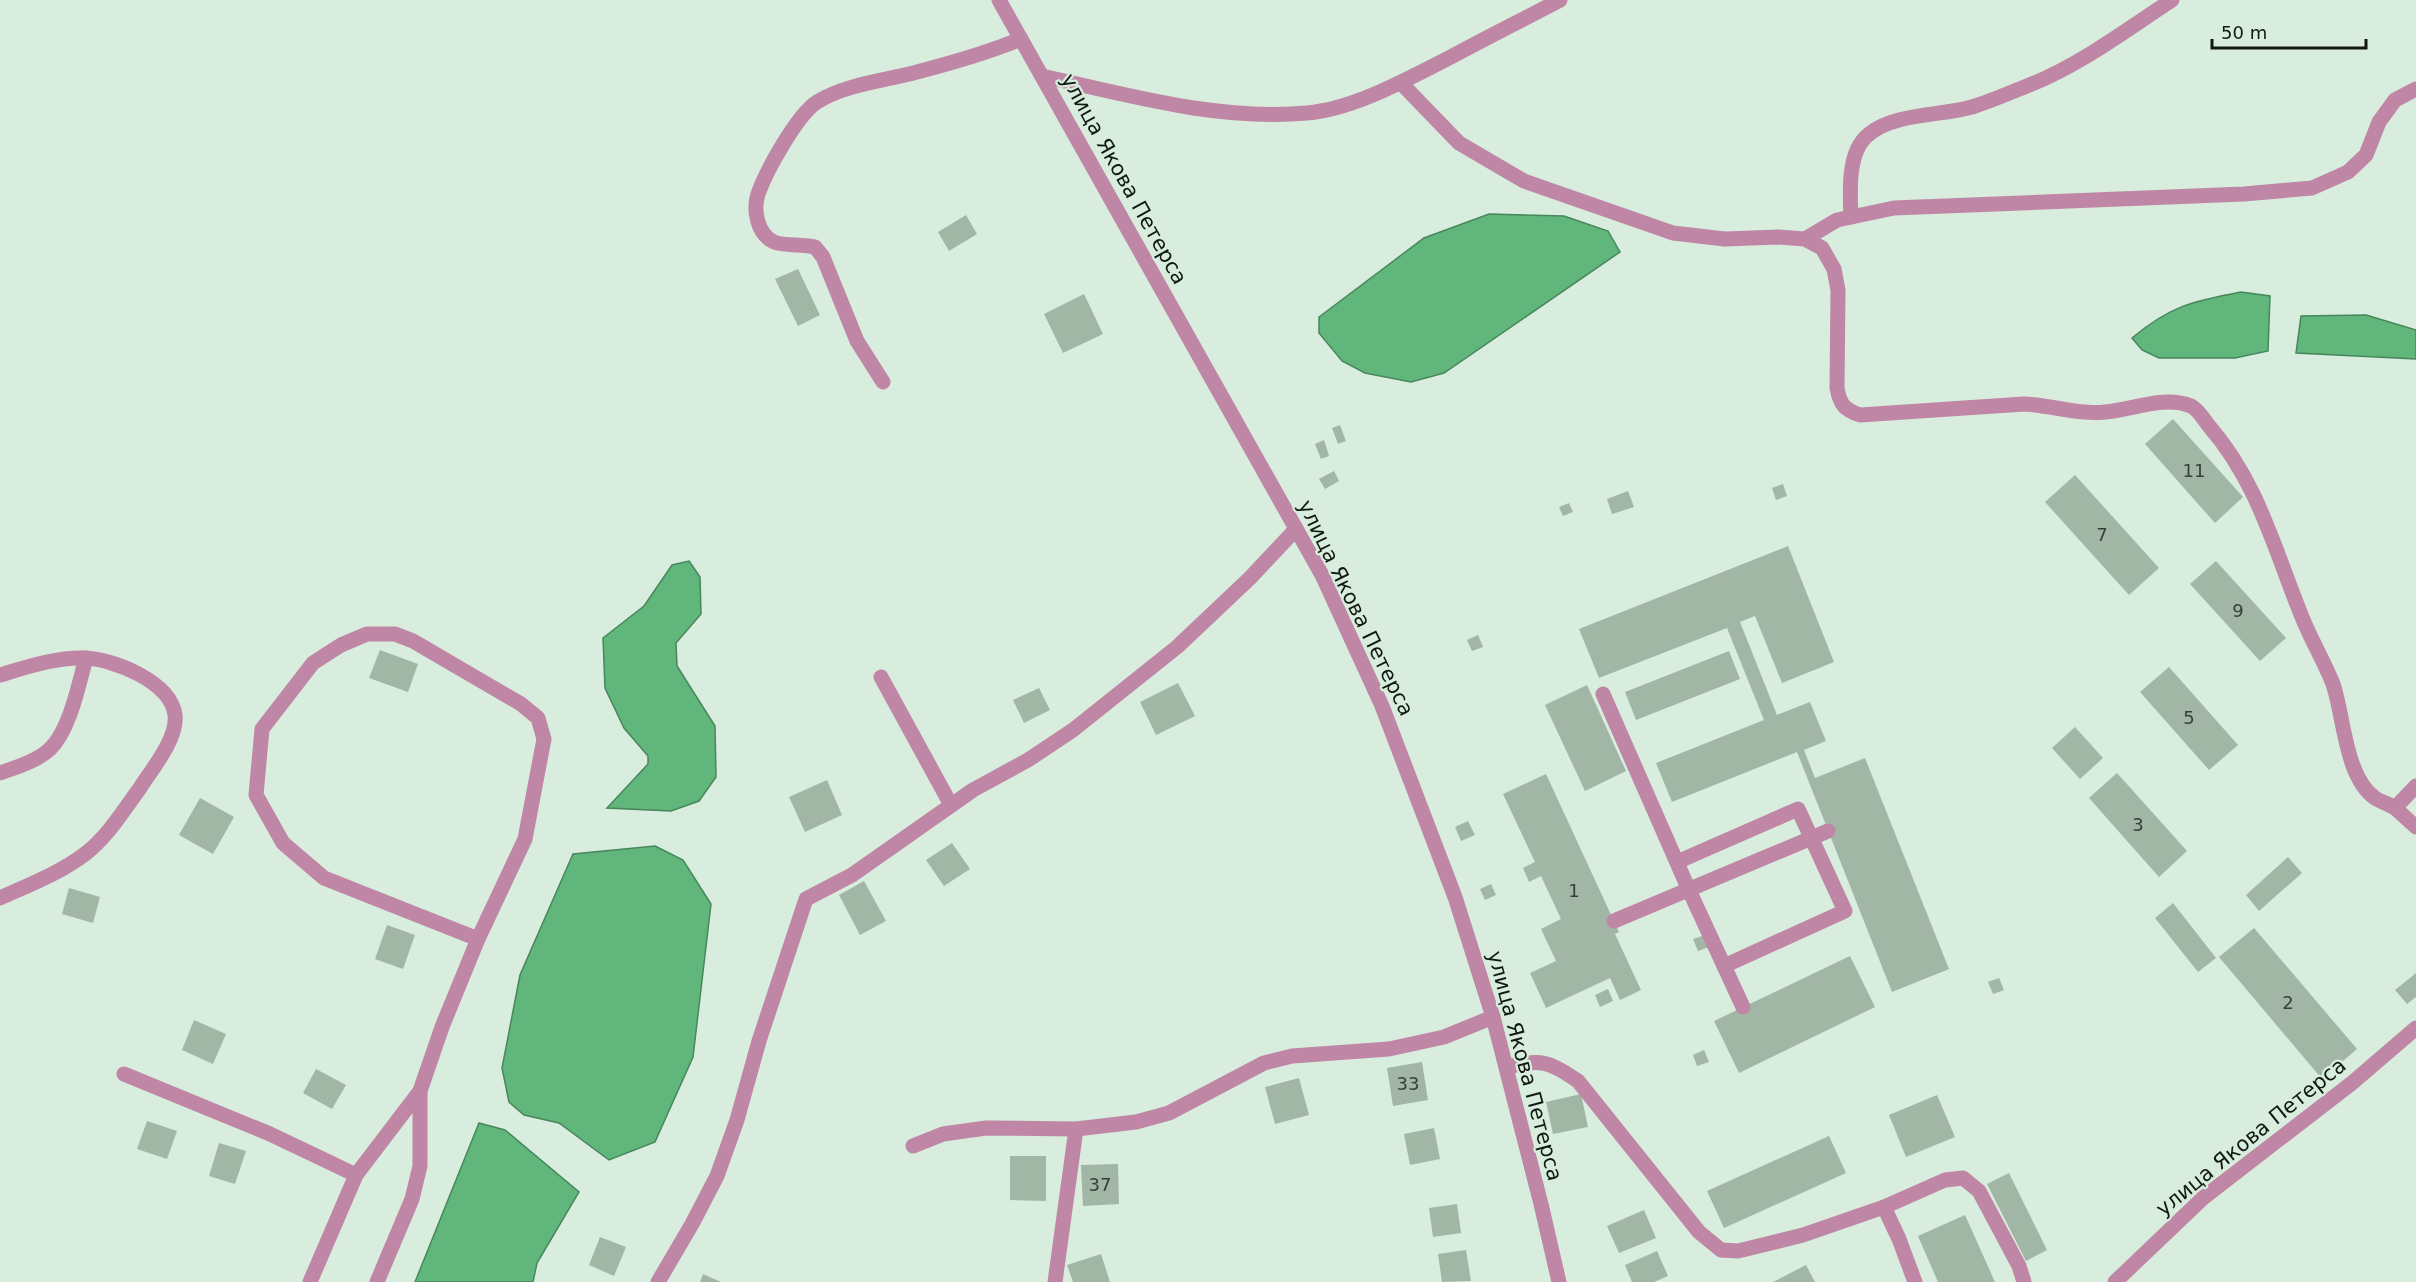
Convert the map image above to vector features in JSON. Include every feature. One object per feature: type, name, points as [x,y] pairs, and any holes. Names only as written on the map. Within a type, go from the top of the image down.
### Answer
[{"type":"street","name":"улица Якова Петерса","points":[[999,0],[1322,575],[1382,706],[1455,897],[1493,1017],[1559,1282]]},
{"type":"street","points":[[1042,76],[1185,107],[1266,114],[1318,111],[1345,105],[1401,83],[1560,0]]},
{"type":"street","points":[[1851,217],[1849,185],[1853,160],[1866,136],[1889,123],[1971,107],[2031,85],[2083,58],[2172,0]]},
{"type":"street","points":[[883,382],[857,341],[823,257],[815,247],[775,242],[761,230],[756,212],[765,175],[795,127],[815,104],[840,90],[980,55],[1021,39]]},
{"type":"street","points":[[1401,83],[1459,143],[1524,181],[1673,233],[1725,239],[1778,237],[1805,239],[1822,249],[1834,269],[1838,291],[1837,388],[1839,402],[1848,411],[1860,415],[2024,404],[2047,405],[2076,412],[2105,412],[2142,405],[2174,403],[2193,407],[2217,435],[2248,479],[2265,516],[2302,618],[2333,684],[2351,759],[2360,780],[2374,797],[2395,808],[2416,827]]},
{"type":"street","points":[[1805,239],[1837,220],[1893,208],[2232,194],[2312,188],[2348,172],[2366,155],[2379,122],[2395,100],[2416,89]]},
{"type":"street","points":[[658,1282],[693,1224],[717,1176],[737,1120],[759,1041],[806,899],[852,875],[973,790],[1028,760],[1073,730],[1177,647],[1250,578],[1296,529]]},
{"type":"street","points":[[310,1282],[356,1174],[420,1091],[442,1027],[478,939],[525,839],[544,739],[538,718],[521,704],[413,641],[395,634],[367,634],[341,645],[313,663],[262,729],[256,795],[283,843],[324,878],[478,939]]},
{"type":"street","points":[[0,773],[28,763],[50,749],[63,732],[86,658]]},
{"type":"street","points":[[0,675],[39,664],[86,658],[139,674],[161,688],[171,702],[175,716],[172,734],[161,757],[113,825],[85,853],[55,873],[0,898]]},
{"type":"street","points":[[881,677],[951,805]]},
{"type":"street","points":[[1603,694],[1743,1007]]},
{"type":"street","points":[[2395,808],[2416,786]]},
{"type":"street","points":[[1677,862],[1798,809],[1845,911],[1724,966]]},
{"type":"street","points":[[1614,921],[1828,831]]},
{"type":"street","points":[[913,1146],[943,1134],[986,1128],[1076,1129],[1136,1122],[1169,1113],[1264,1063],[1292,1056],[1389,1049],[1444,1037],[1493,1017]]},
{"type":"street","name":"улица Якова Петерса","points":[[2115,1282],[2203,1198],[2352,1083],[2416,1028]]},
{"type":"street","points":[[1507,1067],[1531,1061],[1553,1064],[1578,1082],[1699,1232],[1721,1250],[1738,1251],[1803,1235],[1884,1207],[1946,1180],[1963,1178],[1979,1191],[2019,1266],[2024,1282]]},
{"type":"street","points":[[124,1074],[270,1134],[356,1174]]},
{"type":"street","points":[[377,1282],[412,1199],[420,1166],[420,1091]]},
{"type":"street","points":[[1055,1282],[1076,1129]]},
{"type":"street","points":[[1884,1207],[1915,1282]]},
{"type":"shaded area","points":[[1489,214],[1564,216],[1608,231],[1620,252],[1444,373],[1411,382],[1365,373],[1342,361],[1319,333],[1319,317],[1424,238]]},
{"type":"shaded area","points":[[2241,292],[2270,296],[2268,351],[2235,358],[2159,358],[2142,350],[2132,338],[2158,319],[2183,306]]},
{"type":"shaded area","points":[[2366,315],[2416,330],[2416,359],[2296,353],[2301,316]]},
{"type":"shaded area","points":[[689,561],[700,577],[701,614],[676,643],[677,666],[715,726],[716,777],[699,801],[671,811],[607,808],[648,764],[648,756],[624,728],[605,688],[603,638],[644,606],[672,565]]},
{"type":"shaded area","points":[[655,846],[683,860],[711,904],[693,1057],[655,1142],[609,1160],[559,1123],[524,1115],[509,1102],[502,1068],[520,975],[573,854]]},
{"type":"shaded area","points":[[479,1123],[505,1130],[579,1192],[537,1263],[533,1282],[415,1282]]},
{"type":"building","points":[[966,215],[977,234],[949,251],[938,232]]},
{"type":"building","points":[[798,269],[820,315],[798,326],[775,279]]},
{"type":"building","points":[[1084,294],[1103,334],[1063,353],[1044,314]]},
{"type":"building","points":[[2173,419],[2243,497],[2215,523],[2145,444]]},
{"type":"building","points":[[1340,425],[1346,441],[1338,444],[1332,428]]},
{"type":"building","points":[[1324,440],[1329,456],[1321,459],[1315,444]]},
{"type":"building","points":[[1334,471],[1339,481],[1325,489],[1319,479]]},
{"type":"building","points":[[2075,475],[2159,568],[2129,595],[2045,502]]},
{"type":"building","points":[[1783,484],[1787,496],[1776,500],[1772,488]]},
{"type":"building","points":[[1628,491],[1634,507],[1612,514],[1607,499]]},
{"type":"building","points":[[1569,503],[1573,512],[1563,516],[1559,507]]},
{"type":"building","points":[[1788,546],[1834,662],[1782,683],[1755,616],[1740,622],[1777,715],[1810,702],[1826,741],[1804,750],[1815,778],[1865,758],[1949,969],[1892,992],[1797,752],[1672,802],[1656,763],[1764,720],[1727,628],[1599,678],[1579,629]]},
{"type":"building","points":[[2216,561],[2286,638],[2260,661],[2190,584]]},
{"type":"building","points":[[1478,635],[1483,647],[1472,651],[1467,640]]},
{"type":"building","points":[[380,650],[418,664],[408,692],[369,678]]},
{"type":"building","points":[[1729,651],[1740,679],[1636,720],[1625,692]]},
{"type":"building","points":[[2169,667],[2238,745],[2209,770],[2140,692]]},
{"type":"building","points":[[1178,683],[1195,716],[1156,735],[1140,702]]},
{"type":"building","points":[[1587,685],[1626,771],[1585,791],[1545,705]]},
{"type":"building","points":[[1039,688],[1050,710],[1024,723],[1013,700]]},
{"type":"building","points":[[2075,727],[2103,758],[2080,779],[2052,748]]},
{"type":"building","points":[[2117,773],[2187,851],[2159,877],[2089,798]]},
{"type":"building","points":[[1546,774],[1619,932],[1615,934],[1641,990],[1620,1000],[1610,978],[1546,1008],[1530,973],[1556,961],[1541,929],[1561,919],[1541,876],[1529,882],[1523,868],[1535,862],[1503,794]]},
{"type":"building","points":[[827,780],[842,815],[805,832],[789,797]]},
{"type":"building","points":[[200,798],[234,817],[213,854],[179,835]]},
{"type":"building","points":[[1468,821],[1475,835],[1461,841],[1455,827]]},
{"type":"building","points":[[952,843],[970,869],[944,886],[926,860]]},
{"type":"building","points":[[2288,857],[2302,873],[2259,911],[2246,895]]},
{"type":"building","points":[[864,881],[886,921],[860,935],[839,895]]},
{"type":"building","points":[[1491,884],[1496,895],[1485,900],[1480,889]]},
{"type":"building","points":[[69,888],[100,897],[93,923],[62,914]]},
{"type":"building","points":[[2173,903],[2216,958],[2198,972],[2155,918]]},
{"type":"building","points":[[387,925],[415,935],[403,969],[375,959]]},
{"type":"building","points":[[2254,928],[2357,1049],[2322,1079],[2219,957]]},
{"type":"building","points":[[1705,935],[1709,947],[1698,951],[1693,939]]},
{"type":"building","points":[[1850,956],[1875,1007],[1739,1073],[1714,1021]]},
{"type":"building","points":[[2416,973],[2416,997],[2407,1004],[2395,990]]},
{"type":"building","points":[[1999,978],[2004,990],[1993,994],[1988,982]]},
{"type":"building","points":[[1608,989],[1613,1001],[1600,1007],[1595,995]]},
{"type":"building","points":[[194,1020],[226,1034],[213,1064],[182,1050]]},
{"type":"building","points":[[1704,1050],[1709,1062],[1697,1066],[1693,1055]]},
{"type":"building","points":[[1422,1062],[1428,1100],[1393,1106],[1387,1068]]},
{"type":"building","points":[[316,1069],[346,1085],[332,1109],[303,1093]]},
{"type":"building","points":[[1299,1078],[1309,1115],[1275,1124],[1265,1087]]},
{"type":"building","points":[[1581,1094],[1588,1127],[1553,1134],[1546,1102]]},
{"type":"building","points":[[1937,1095],[1955,1137],[1906,1157],[1889,1115]]},
{"type":"building","points":[[147,1121],[177,1131],[167,1159],[137,1149]]},
{"type":"building","points":[[1434,1128],[1440,1159],[1410,1165],[1404,1134]]},
{"type":"building","points":[[1829,1136],[1846,1173],[1724,1228],[1707,1191]]},
{"type":"building","points":[[219,1143],[246,1151],[235,1184],[209,1176]]},
{"type":"building","points":[[1010,1156],[1046,1156],[1046,1201],[1010,1200]]},
{"type":"building","points":[[1118,1164],[1119,1204],[1083,1206],[1081,1165]]},
{"type":"building","points":[[2009,1173],[2047,1250],[2026,1261],[1987,1184]]},
{"type":"building","points":[[1457,1204],[1461,1233],[1433,1237],[1429,1208]]},
{"type":"building","points":[[1644,1210],[1656,1238],[1619,1253],[1607,1226]]},
{"type":"building","points":[[1965,1215],[1995,1282],[1938,1282],[1918,1236]]},
{"type":"building","points":[[600,1237],[626,1247],[614,1276],[589,1265]]},
{"type":"building","points":[[1466,1250],[1471,1281],[1442,1282],[1438,1254]]},
{"type":"building","points":[[1657,1251],[1668,1276],[1654,1282],[1632,1282],[1625,1265]]},
{"type":"building","points":[[1101,1254],[1110,1282],[1073,1282],[1067,1265]]},
{"type":"building","points":[[1806,1265],[1815,1282],[1773,1282]]},
{"type":"building","points":[[703,1274],[721,1282],[700,1282]]}]
